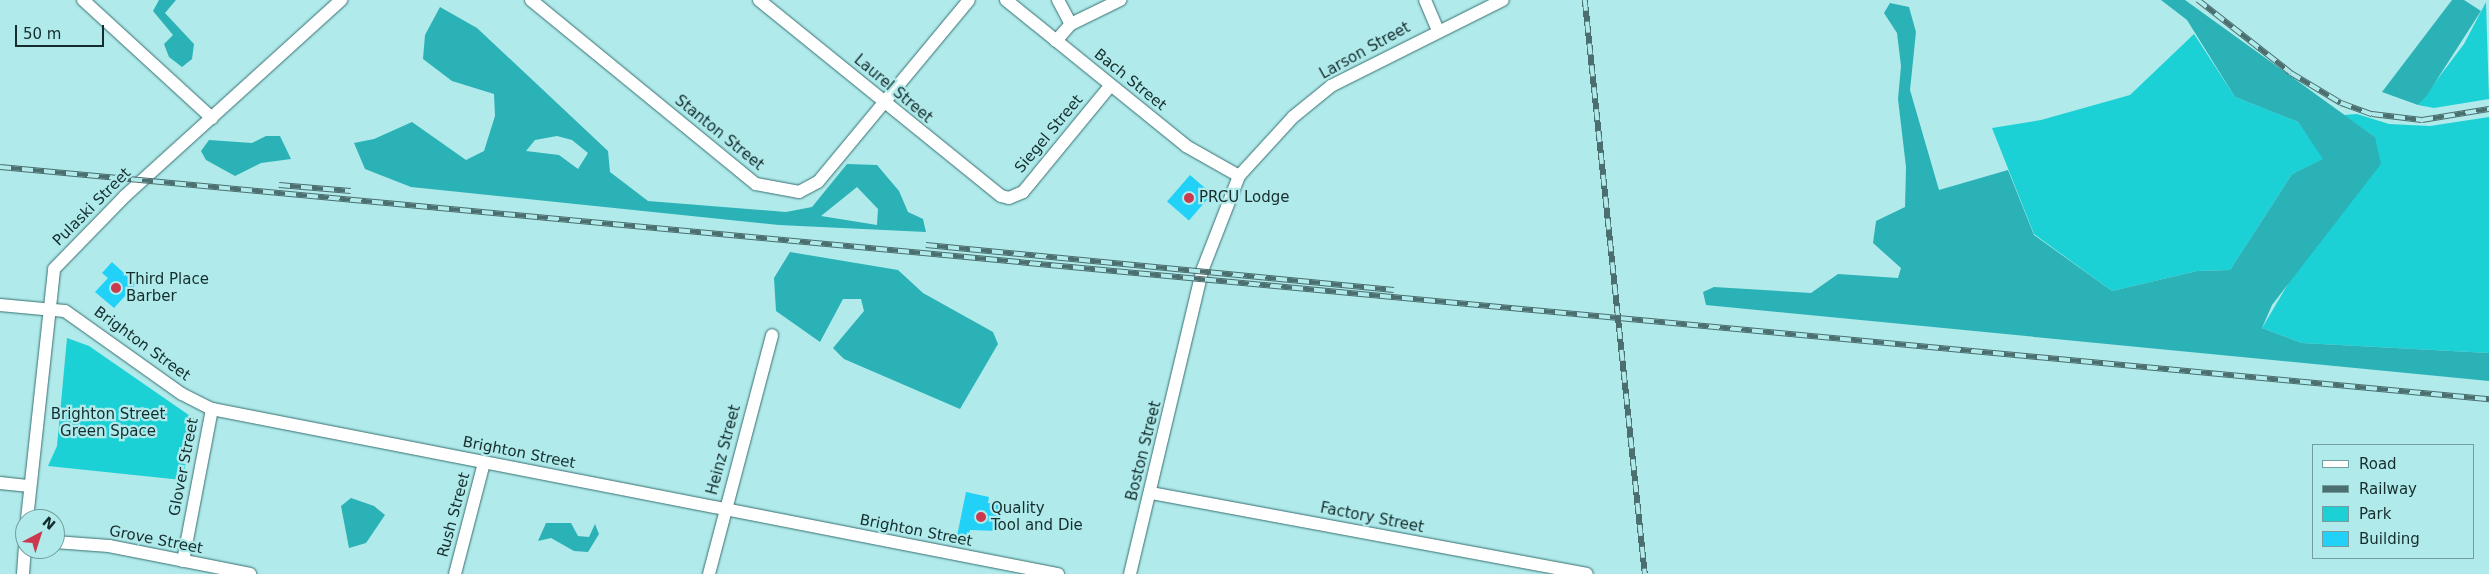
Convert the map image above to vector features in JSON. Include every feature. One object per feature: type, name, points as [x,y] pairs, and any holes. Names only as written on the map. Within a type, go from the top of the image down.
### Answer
[{"type":"street","points":[[83,0],[212,118]]},
{"type":"street","name":"Pulaski Street","points":[[28,509],[54,269],[124,196],[341,0]]},
{"type":"street","name":"Stanton Street","points":[[531,0],[761,186],[809,190],[885,103]]},
{"type":"street","name":"Laurel Street","points":[[759,0],[993,192],[1009,198]]},
{"type":"street","points":[[885,103],[969,0]]},
{"type":"street","name":"Bach Street","points":[[1006,0],[1186,146],[1239,176]]},
{"type":"street","points":[[1058,0],[1072,24]]},
{"type":"street","points":[[1056,41],[1072,24],[1120,0]]},
{"type":"street","points":[[1425,0],[1438,30]]},
{"type":"street","name":"Larson Street","points":[[1239,176],[1292,117],[1331,86],[1438,30],[1503,0]]},
{"type":"street","name":"Siegel Street","points":[[1009,198],[1023,192],[1110,86]]},
{"type":"street","name":"Boston Street","points":[[1130,574],[1188,336],[1206,287],[1218,231],[1239,176]]},
{"type":"street","name":"Brighton Street","points":[[0,305],[49,310],[75,316],[182,394],[212,409],[724,511],[1058,574]]},
{"type":"street","name":"Heinz Street","points":[[709,574],[724,511],[772,335]]},
{"type":"street","name":"Glover Street","points":[[182,561],[212,409]]},
{"type":"street","name":"Rush Street","points":[[455,574],[484,463]]},
{"type":"street","points":[[0,483],[30,486]]},
{"type":"street","name":"Factory Street","points":[[1151,493],[1588,574]]},
{"type":"street","name":"Grove Street","points":[[65,543],[109,546],[250,574]]},
{"type":"street","points":[[23,574],[24,559]]},
{"type":"green space","points":[[2486,2],[2489,99],[2434,108],[2418,105],[2464,44]]},
{"type":"green space","points":[[2194,34],[2235,97],[2298,122],[2324,159],[2292,174],[2230,270],[2197,271],[2112,291],[2034,234],[1992,128],[2041,120],[2130,95]]},
{"type":"green space","points":[[2357,114],[2389,124],[2430,126],[2489,117],[2489,353],[2302,343],[2262,328],[2375,137],[2344,115]]},
{"type":"green space","name":"Brighton Street Green Space","points":[[67,338],[89,346],[196,420],[182,480],[48,466],[57,446]]},
{"type":"shaded area","points":[[159,0],[176,0],[165,13],[194,44],[192,59],[182,67],[169,57],[164,44],[173,35],[153,11]]},
{"type":"shaded area","points":[[2161,0],[2185,0],[2375,137],[2381,164],[2272,305],[2262,328],[2302,343],[2489,353],[2489,381],[1706,305],[1703,292],[1714,287],[1811,293],[1838,274],[1898,278],[1901,268],[1873,243],[1876,221],[1905,207],[1906,167],[1898,99],[1901,66],[1897,33],[1884,13],[1890,3],[1909,7],[1916,32],[1910,90],[1939,190],[2008,170],[2034,235],[2112,291],[2197,271],[2230,270],[2292,174],[2323,159],[2298,122],[2235,97],[2187,20]]},
{"type":"shaded area","points":[[2452,0],[2464,0],[2481,11],[2427,95],[2418,105],[2382,92]]},
{"type":"shaded area","points":[[440,7],[477,28],[608,151],[610,172],[648,201],[786,212],[812,207],[847,164],[877,165],[899,191],[908,212],[923,219],[926,232],[779,225],[411,187],[365,169],[354,143],[374,139],[412,122],[466,160],[484,151],[495,116],[494,94],[452,81],[423,59],[425,35]],"holes":[[[557,136],[572,140],[588,153],[578,169],[559,155],[526,151],[535,140]],[[857,187],[878,209],[877,225],[821,216]]]},
{"type":"shaded area","points":[[266,136],[280,136],[291,159],[261,163],[235,176],[206,160],[201,151],[209,140],[252,143]]},
{"type":"shaded area","points":[[790,252],[898,270],[923,293],[993,332],[998,344],[960,409],[844,359],[833,348],[864,311],[861,299],[843,299],[820,342],[776,311],[774,278]]},
{"type":"shaded area","points":[[351,498],[374,506],[385,515],[366,543],[349,548],[341,506]]},
{"type":"shaded area","points":[[546,523],[571,523],[578,536],[589,537],[595,524],[599,534],[588,552],[574,551],[551,538],[538,541]]},
{"type":"building","name":"PRCU Lodge","points":[[1190,175],[1212,194],[1189,220],[1167,201]]},
{"type":"building","name":"Third Place Barber","points":[[112,262],[136,284],[114,308],[95,292],[108,278],[102,273]]},
{"type":"building","name":"Quality Tool and Die","points":[[966,492],[989,497],[988,503],[1004,506],[999,531],[970,530],[967,544],[956,541]]},
{"type":"railway","points":[[1585,0],[1645,574]]},
{"type":"railway","points":[[2198,0],[2291,73],[2341,103],[2372,114],[2422,120],[2489,109]]},
{"type":"railway","points":[[0,167],[2489,399]]},
{"type":"railway","points":[[279,185],[351,191]]},
{"type":"railway","points":[[926,245],[1394,290]]},
{"type":"place","name":"PRCU Lodge","points":[[1189,198]]},
{"type":"place","name":"Third Place Barber","points":[[116,288]]},
{"type":"place","name":"Quality Tool and Die","points":[[981,517]]}]
